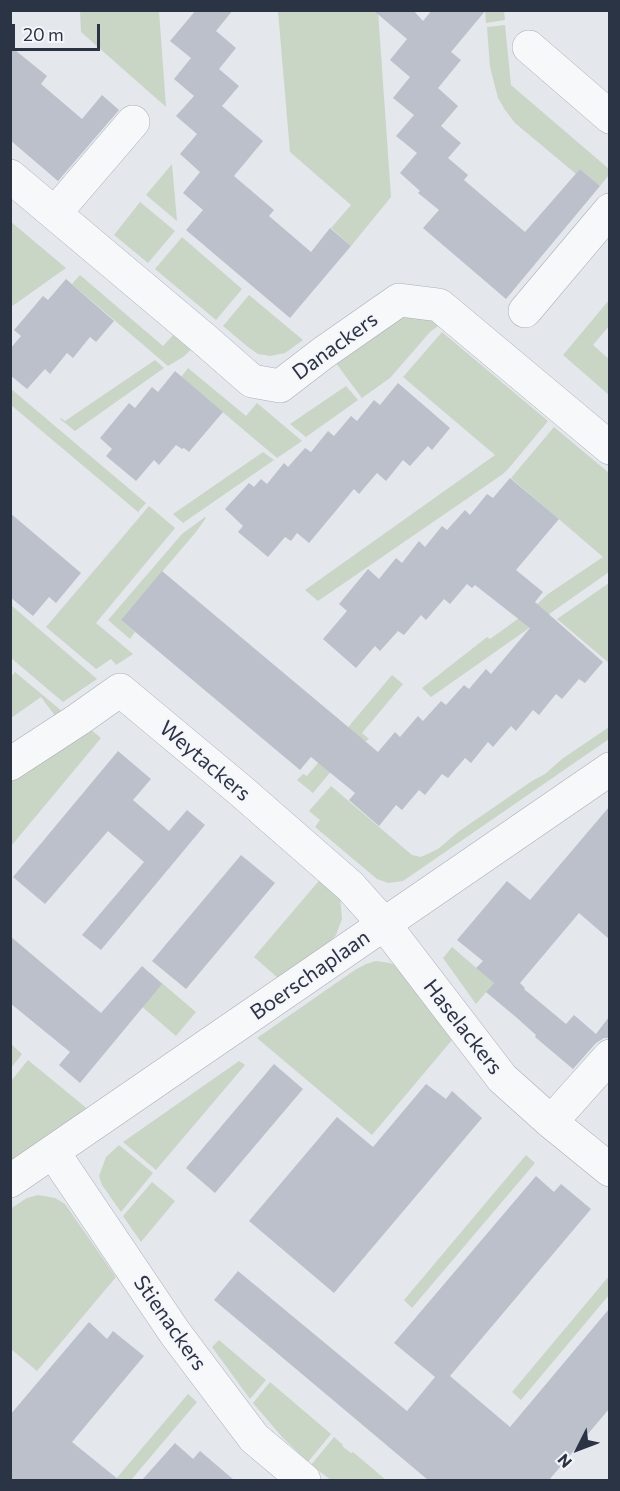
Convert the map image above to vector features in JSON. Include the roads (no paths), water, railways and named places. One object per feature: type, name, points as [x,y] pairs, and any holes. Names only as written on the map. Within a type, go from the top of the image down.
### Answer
[{"type":"street","points":[[529,47],[609,117]]},
{"type":"street","points":[[55,213],[133,122]]},
{"type":"street","name":"Danackers","points":[[10,176],[252,381],[280,386],[399,300],[439,304],[609,448]]},
{"type":"street","points":[[525,311],[609,210]]},
{"type":"street","name":"Weytackers","points":[[10,764],[120,690],[350,886],[384,924]]},
{"type":"street","name":"Boerschaplaan","points":[[10,1181],[609,769]]},
{"type":"street","name":"Haselackers","points":[[384,924],[502,1078],[609,1170]]},
{"type":"street","points":[[551,1122],[609,1056]]},
{"type":"street","name":"Stienackers","points":[[53,1152],[176,1333],[254,1438],[304,1480]]}]
